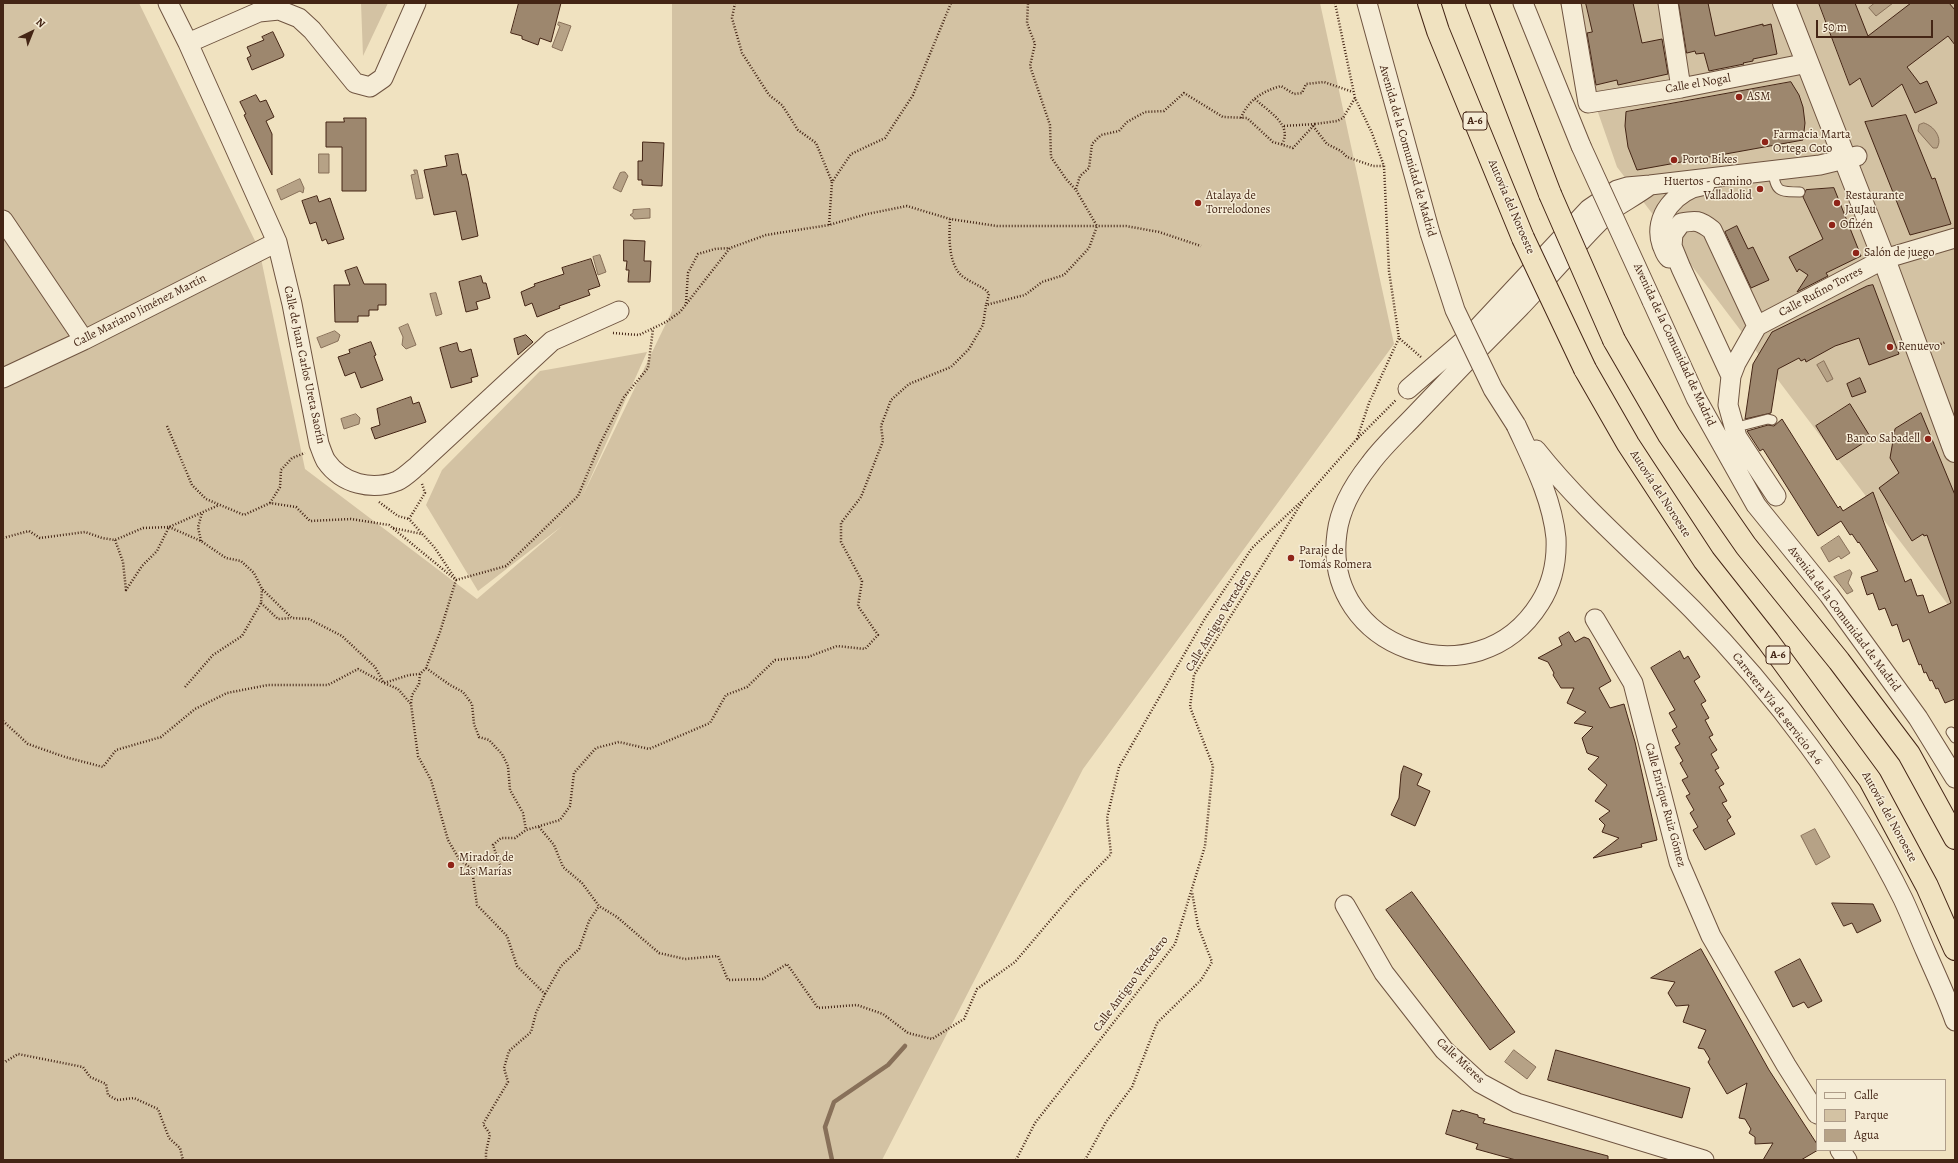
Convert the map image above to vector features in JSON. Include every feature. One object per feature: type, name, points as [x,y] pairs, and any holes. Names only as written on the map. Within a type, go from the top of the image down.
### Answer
[{"type":"highway","name":"Autovía del Noroeste","points":[[1429,3],[1438,31],[1523,238],[1585,369],[1628,444],[1704,560],[1768,641],[1870,780],[1927,886],[1955,949]]},
{"type":"highway","points":[[1477,3],[1550,194],[1614,340],[1670,435],[1746,546],[1839,661],[1909,754],[1955,838]]},
{"type":"street","name":"Calle de Juan Carlos Ureta Saorín","points":[[168,3],[188,43],[277,242],[292,304],[322,450],[326,461],[342,476],[360,486],[380,487],[399,480],[417,466],[552,341],[619,311]]},
{"type":"street","points":[[188,43],[259,12],[279,10],[299,18],[312,30],[355,83],[370,87],[383,78],[416,3]]},
{"type":"street","name":"Avenida de la Comunidad de Madrid","points":[[1367,3],[1430,233],[1455,310],[1487,377],[1516,425]]},
{"type":"street","name":"Avenida de la Comunidad de Madrid","points":[[1523,3],[1581,146],[1696,398],[1756,505],[1829,595],[1918,718],[1955,778]]},
{"type":"street","name":"Calle el Nogal","points":[[1571,3],[1588,103],[1681,88],[1808,63]]},
{"type":"street","points":[[1668,3],[1681,88]]},
{"type":"street","points":[[1784,3],[1808,63],[1851,158]]},
{"type":"street","points":[[1796,3],[1851,158],[1889,257],[1955,451]]},
{"type":"street","points":[[1408,389],[1475,331],[1589,209],[1617,190],[1627,186],[1650,185],[1773,169],[1820,165],[1851,158]]},
{"type":"street","points":[[1681,268],[1666,256],[1661,242],[1659,227],[1664,212],[1680,195],[1695,187],[1725,183],[1737,174]]},
{"type":"street","points":[[1516,425],[1542,482],[1552,509],[1556,540],[1555,559],[1553,574],[1544,596],[1534,612],[1519,628],[1499,643],[1482,650],[1462,655],[1426,655],[1393,643],[1362,617],[1354,606],[1342,582],[1337,564],[1337,530],[1348,498],[1371,461],[1597,224],[1614,208],[1650,185]]},
{"type":"street","points":[[3,220],[84,340]]},
{"type":"street","points":[[1731,376],[1672,246],[1673,234],[1681,223],[1694,220],[1703,223],[1712,230],[1757,326],[1736,363],[1731,376],[1728,405],[1733,428],[1737,437],[1776,496]]},
{"type":"street","name":"Calle Rufino Torres","points":[[1757,326],[1889,257],[1955,238]]},
{"type":"street","name":"Calle Mariano Jiménez Martín","points":[[3,378],[84,340],[277,242]]},
{"type":"street","points":[[1889,257],[1938,345],[1955,412]]},
{"type":"street","name":"Carretera Vía de servicio A-6","points":[[1516,425],[1559,479],[1732,650],[1806,744],[1843,796],[1903,899],[1955,1021]]},
{"type":"street","name":"Calle Enrique Ruiz Gómez","points":[[1595,619],[1633,683],[1679,862],[1711,936],[1786,1065],[1816,1112]]},
{"type":"street","name":"Calle Mieres","points":[[1346,905],[1384,973],[1444,1050],[1480,1083],[1517,1103],[1704,1160]]},
{"type":"street","points":[[1841,1151],[1847,1160]]},
{"type":"lane","points":[[1773,169],[1774,183],[1778,188],[1784,192],[1800,192]]},
{"type":"lane","points":[[1733,428],[1768,418],[1772,420]]},
{"type":"path","points":[[735,3],[732,18],[742,53],[769,95],[782,105],[798,130],[816,143],[832,182],[829,225]]},
{"type":"path","points":[[832,182],[851,154],[884,138],[909,101],[951,3]]},
{"type":"path","points":[[1028,3],[1027,23],[1035,44],[1030,66],[1050,125],[1051,157],[1066,179],[1076,190],[1097,226]]},
{"type":"path","points":[[1335,3],[1355,98],[1372,133],[1384,166],[1389,271],[1392,305],[1399,338],[1432,369]]},
{"type":"path","points":[[1241,118],[1245,106],[1266,90],[1278,86],[1281,86],[1294,94],[1302,93],[1306,84],[1324,82],[1354,92]]},
{"type":"path","points":[[1076,190],[1080,176],[1089,168],[1092,144],[1102,135],[1119,131],[1127,122],[1145,112],[1164,111],[1184,93],[1223,117],[1247,118],[1273,142],[1293,148],[1314,125]]},
{"type":"path","points":[[1284,126],[1314,125],[1337,121],[1344,118],[1355,98]]},
{"type":"path","points":[[1255,99],[1284,126],[1286,137],[1282,144]]},
{"type":"path","points":[[1314,125],[1328,144],[1341,151],[1346,157],[1373,166],[1384,166]]},
{"type":"path","points":[[686,304],[688,273],[698,254],[715,249],[730,248],[766,235],[829,225],[867,214],[907,206],[950,218],[997,226],[1126,226],[1152,230],[1201,246]]},
{"type":"path","points":[[456,580],[440,632],[426,668],[420,674],[419,684],[412,695],[411,704],[418,756],[431,780],[448,840],[459,859],[472,869],[503,873],[493,845],[501,838],[515,838],[526,830],[560,820],[570,806],[574,773],[596,748],[619,742],[649,749],[710,723],[726,695],[747,686],[775,660],[808,657],[837,646],[865,649],[878,635],[858,606],[862,582],[840,542],[841,523],[864,492],[883,441],[881,426],[891,400],[909,384],[951,367],[974,343],[983,325],[989,294],[987,291],[963,277],[955,266],[949,235],[950,218]]},
{"type":"path","points":[[986,305],[1025,295],[1042,282],[1064,274],[1089,248],[1097,226]]},
{"type":"path","points":[[597,320],[605,329],[617,334],[639,335],[653,329],[680,312],[730,248]]},
{"type":"path","points":[[456,580],[506,566],[578,496],[600,444],[624,397],[648,368],[653,329]]},
{"type":"path","points":[[1356,440],[1369,403],[1399,338]]},
{"type":"path","points":[[539,827],[554,845],[563,867],[582,884],[599,906],[617,917],[659,953],[684,959],[718,956],[728,980],[763,979],[787,964],[818,1008],[857,1005],[882,1014],[908,1033],[932,1039],[964,1019],[977,989],[1015,962],[1076,890],[1112,854],[1108,818],[1119,767],[1204,620],[1252,548],[1304,498],[1356,440],[1408,389]]},
{"type":"path","points":[[167,426],[192,485],[206,499],[244,515],[270,503],[280,487],[281,470],[292,458],[298,454],[322,450]]},
{"type":"path","points":[[409,519],[425,493],[417,466]]},
{"type":"path","points":[[370,486],[378,501],[398,516],[409,519],[435,548],[456,580]]},
{"type":"path","name":"Calle Antiguo Vertedero","points":[[1016,1160],[1035,1123],[1175,944],[1205,846],[1213,766],[1190,707],[1194,675],[1304,498]]},
{"type":"path","points":[[270,503],[296,507],[310,521],[351,519],[389,525],[456,580]]},
{"type":"path","points":[[3,538],[29,531],[40,538],[85,532],[102,538],[115,540],[142,528],[168,527],[219,505]]},
{"type":"path","points":[[201,541],[198,527],[202,512]]},
{"type":"path","points":[[115,540],[123,562],[126,590],[142,566],[157,551],[168,527]]},
{"type":"path","points":[[168,527],[201,541],[226,558],[241,561],[254,573],[262,590],[292,618]]},
{"type":"path","points":[[393,528],[422,534]]},
{"type":"path","points":[[185,687],[213,654],[242,636],[261,604],[262,590]]},
{"type":"path","points":[[261,604],[278,619],[309,619],[342,636],[375,667],[384,683]]},
{"type":"path","points":[[426,668],[450,685],[464,692],[472,704],[474,724],[479,737],[489,740],[502,754],[508,766],[510,790],[523,813],[526,830]]},
{"type":"path","points":[[3,721],[28,744],[65,758],[102,766],[116,750],[161,737],[196,709],[227,693],[268,685],[328,686],[358,669],[398,689],[411,704]]},
{"type":"path","points":[[384,683],[409,675],[420,674]]},
{"type":"path","points":[[472,869],[477,905],[507,936],[517,966],[545,994]]},
{"type":"path","points":[[1085,1160],[1106,1122],[1132,1087],[1157,1023],[1201,980],[1212,962],[1198,926],[1192,891]]},
{"type":"path","points":[[486,1160],[486,1152],[490,1134],[483,1124],[508,1082],[504,1068],[509,1051],[531,1032],[536,1013],[545,994],[561,966],[578,949],[589,921],[599,906]]},
{"type":"path","points":[[3,1060],[5,1062],[18,1054],[83,1067],[90,1078],[106,1084],[108,1095],[117,1100],[134,1098],[158,1109],[169,1138],[180,1148],[183,1160]]},
{"type":"green space","points":[[3,3],[139,3],[259,249],[305,469],[477,599],[562,526],[478,591],[426,505],[442,470],[540,371],[647,352],[582,497],[672,311],[672,3],[1320,3],[1394,344],[1083,769],[882,1160],[3,1160]]},
{"type":"green space","points":[[361,3],[388,3],[363,56]]},
{"type":"green space","points":[[1560,3],[1955,3],[1955,614],[1617,167]]},
{"type":"water","points":[[1875,3],[1893,3],[1876,16],[1869,8]]},
{"type":"water","points":[[559,22],[571,26],[562,51],[552,47],[560,26],[558,25]]},
{"type":"water","points":[[1924,123],[1931,127],[1938,136],[1939,144],[1937,148],[1933,148],[1918,131],[1919,125]]},
{"type":"water","points":[[319,154],[329,154],[329,173],[319,173]]},
{"type":"water","points":[[414,170],[417,170],[423,198],[416,199],[411,175],[415,174]]},
{"type":"water","points":[[625,172],[628,176],[621,192],[613,188],[620,173]]},
{"type":"water","points":[[300,179],[304,188],[303,193],[300,191],[281,200],[277,190]]},
{"type":"water","points":[[650,209],[650,218],[634,219],[630,215],[633,213],[633,210]]},
{"type":"water","points":[[600,255],[606,272],[598,275],[593,257]]},
{"type":"water","points":[[436,293],[442,314],[436,316],[430,294]]},
{"type":"water","points":[[408,324],[416,345],[406,349],[402,345],[403,337],[399,328]]},
{"type":"water","points":[[335,331],[340,335],[338,341],[321,348],[317,338]]},
{"type":"water","points":[[1824,361],[1833,379],[1827,382],[1817,365]]},
{"type":"water","points":[[356,414],[360,418],[359,424],[344,429],[341,419]]},
{"type":"water","points":[[1839,536],[1850,553],[1841,559],[1839,556],[1829,562],[1821,548]]},
{"type":"water","points":[[1850,570],[1852,573],[1848,583],[1853,591],[1847,594],[1834,577]]},
{"type":"water","points":[[1815,829],[1830,857],[1816,865],[1801,836]]},
{"type":"water","points":[[1514,1050],[1536,1067],[1527,1079],[1505,1062]]},
{"type":"building","points":[[519,3],[561,3],[551,42],[540,38],[538,45],[522,39],[522,36],[511,33]]},
{"type":"building","points":[[1586,3],[1633,3],[1642,43],[1662,39],[1668,74],[1618,85],[1617,80],[1596,85],[1587,33],[1592,32]]},
{"type":"building","points":[[1679,3],[1708,3],[1715,36],[1763,24],[1763,26],[1771,24],[1777,54],[1753,59],[1753,61],[1743,63],[1744,64],[1709,71],[1704,53],[1696,54],[1695,51],[1687,53]]},
{"type":"building","points":[[1819,3],[1855,3],[1868,36],[1911,3],[1949,3],[1955,10],[1955,45],[1948,36],[1907,67],[1920,84],[1927,81],[1937,103],[1915,113],[1902,84],[1872,107],[1860,78],[1850,85]]},
{"type":"building","points":[[273,32],[284,55],[283,57],[252,70],[247,58],[251,56],[247,47],[264,40],[262,37]]},
{"type":"building","points":[[1791,82],[1799,95],[1803,107],[1805,123],[1803,140],[1637,170],[1628,147],[1625,126],[1626,112]]},
{"type":"building","points":[[256,95],[260,102],[266,100],[274,117],[266,121],[272,134],[272,175],[244,115],[246,114],[240,102]]},
{"type":"building","points":[[1906,115],[1932,179],[1935,178],[1951,224],[1910,235],[1865,122]]},
{"type":"building","points":[[344,118],[366,118],[366,191],[342,191],[342,147],[326,147],[326,122],[344,122]]},
{"type":"building","points":[[643,142],[664,143],[662,186],[642,185],[642,180],[638,180],[638,161],[642,161]]},
{"type":"building","points":[[458,154],[462,175],[466,174],[468,181],[478,236],[462,240],[456,211],[434,215],[424,170],[447,166],[445,156]]},
{"type":"building","name":"Ofizén","points":[[1834,188],[1861,256],[1826,273],[1828,276],[1797,292],[1808,275],[1799,269],[1797,272],[1789,257],[1823,239],[1803,197],[1806,190]]},
{"type":"building","points":[[317,196],[319,202],[330,198],[344,239],[328,244],[326,239],[322,241],[316,222],[310,224],[302,201]]},
{"type":"building","points":[[1737,226],[1748,249],[1753,247],[1769,280],[1751,288],[1725,232]]},
{"type":"building","points":[[624,240],[645,241],[644,261],[651,261],[650,282],[628,282],[629,270],[626,270],[627,261],[624,261]]},
{"type":"building","points":[[591,259],[600,286],[588,290],[590,295],[559,306],[560,308],[537,317],[532,303],[525,306],[521,292],[535,286],[534,284],[564,274],[562,268]]},
{"type":"building","points":[[357,267],[364,284],[386,284],[386,305],[378,305],[378,310],[369,310],[369,316],[358,316],[358,322],[335,322],[334,285],[350,285],[345,271]]},
{"type":"building","points":[[481,276],[483,283],[486,283],[490,298],[476,302],[478,309],[466,312],[459,282]]},
{"type":"building","points":[[1873,285],[1899,354],[1869,365],[1859,338],[1835,346],[1806,362],[1805,359],[1801,361],[1799,358],[1778,369],[1771,413],[1745,419],[1753,364],[1772,332],[1867,286]]},
{"type":"building","points":[[526,335],[533,342],[518,355],[514,339]]},
{"type":"building","points":[[371,342],[376,355],[374,356],[383,380],[361,388],[355,372],[345,376],[338,357],[350,353],[349,350]]},
{"type":"building","points":[[457,343],[459,351],[462,352],[471,349],[478,376],[471,378],[472,382],[451,388],[440,348]]},
{"type":"building","points":[[1860,378],[1866,392],[1852,397],[1847,384]]},
{"type":"building","points":[[411,397],[413,404],[419,402],[426,422],[375,439],[371,428],[380,425],[377,409]]},
{"type":"building","points":[[1850,404],[1871,438],[1837,460],[1816,426]]},
{"type":"building","points":[[1921,413],[1955,495],[1955,699],[1945,703],[1938,688],[1936,689],[1932,680],[1930,681],[1926,672],[1924,673],[1921,664],[1919,665],[1909,639],[1903,642],[1897,624],[1892,626],[1885,608],[1879,610],[1873,593],[1867,595],[1861,577],[1878,571],[1859,542],[1858,543],[1852,534],[1850,535],[1841,521],[1818,536],[1763,449],[1760,451],[1747,431],[1768,425],[1774,426],[1782,419],[1838,508],[1840,506],[1843,511],[1873,492],[1905,582],[1911,579],[1917,596],[1923,595],[1929,613],[1951,603],[1927,535],[1924,536],[1923,534],[1912,541],[1879,488],[1899,473],[1890,458],[1895,429]]},
{"type":"building","points":[[1569,632],[1575,642],[1584,637],[1589,639],[1611,681],[1599,688],[1610,708],[1624,704],[1635,742],[1657,840],[1641,844],[1642,847],[1593,858],[1619,838],[1602,832],[1605,825],[1599,819],[1610,811],[1595,801],[1607,785],[1588,769],[1599,757],[1587,753],[1582,738],[1593,727],[1574,723],[1586,712],[1567,703],[1574,688],[1561,688],[1553,675],[1554,673],[1548,662],[1538,658],[1562,645],[1559,638]]},
{"type":"building","points":[[1680,651],[1684,659],[1688,656],[1700,677],[1694,681],[1706,701],[1701,704],[1709,718],[1705,720],[1713,735],[1709,737],[1717,750],[1711,754],[1719,768],[1715,770],[1724,784],[1719,787],[1727,801],[1722,803],[1731,817],[1727,820],[1735,834],[1705,850],[1693,830],[1698,827],[1690,813],[1694,810],[1686,796],[1690,794],[1682,780],[1688,777],[1680,763],[1683,761],[1675,747],[1680,744],[1672,730],[1677,727],[1669,713],[1675,710],[1651,668]]},
{"type":"building","points":[[1404,766],[1422,774],[1417,785],[1430,791],[1415,826],[1391,815],[1399,798],[1401,774]]},
{"type":"building","points":[[1412,892],[1515,1032],[1490,1050],[1386,910]]},
{"type":"building","points":[[1832,903],[1873,904],[1881,921],[1857,933],[1852,923],[1844,926]]},
{"type":"building","points":[[1701,949],[1769,1070],[1816,1142],[1816,1151],[1801,1160],[1763,1160],[1773,1143],[1755,1144],[1755,1137],[1749,1133],[1751,1129],[1745,1119],[1739,1118],[1747,1083],[1727,1094],[1708,1062],[1710,1059],[1704,1049],[1698,1048],[1706,1030],[1683,1022],[1689,1005],[1676,1006],[1668,993],[1675,982],[1651,978]]},
{"type":"building","points":[[1800,959],[1822,1001],[1808,1008],[1804,1002],[1793,1007],[1775,972]]},
{"type":"building","points":[[1556,1050],[1690,1088],[1682,1118],[1548,1080]]},
{"type":"building","points":[[1453,1110],[1460,1112],[1461,1110],[1478,1115],[1478,1117],[1485,1119],[1483,1123],[1608,1156],[1608,1160],[1516,1160],[1476,1149],[1478,1144],[1446,1134]]},
{"type":"waterway","points":[[832,1160],[825,1127],[834,1102],[888,1065],[905,1046]]},
{"type":"place","name":"ASM","points":[[1739,97]]},
{"type":"place","name":"Farmacia Marta Ortega Coto","points":[[1765,142]]},
{"type":"place","name":"Porto Bikes","points":[[1674,160]]},
{"type":"place","name":"Huertos - Camino Valladolid","points":[[1760,189]]},
{"type":"place","name":"Atalaya de Torrelodones","points":[[1198,203]]},
{"type":"place","name":"Restaurante JauJau","points":[[1837,203]]},
{"type":"place","name":"Ofizén","points":[[1832,225]]},
{"type":"place","name":"Salón de juego","points":[[1856,253]]},
{"type":"place","name":"Renuevo","points":[[1890,347]]},
{"type":"place","name":"Banco Sabadell","points":[[1928,439]]},
{"type":"place","name":"Paraje de Tomás Romera","points":[[1291,558]]},
{"type":"place","name":"Mirador de Las Marías","points":[[451,865]]}]
